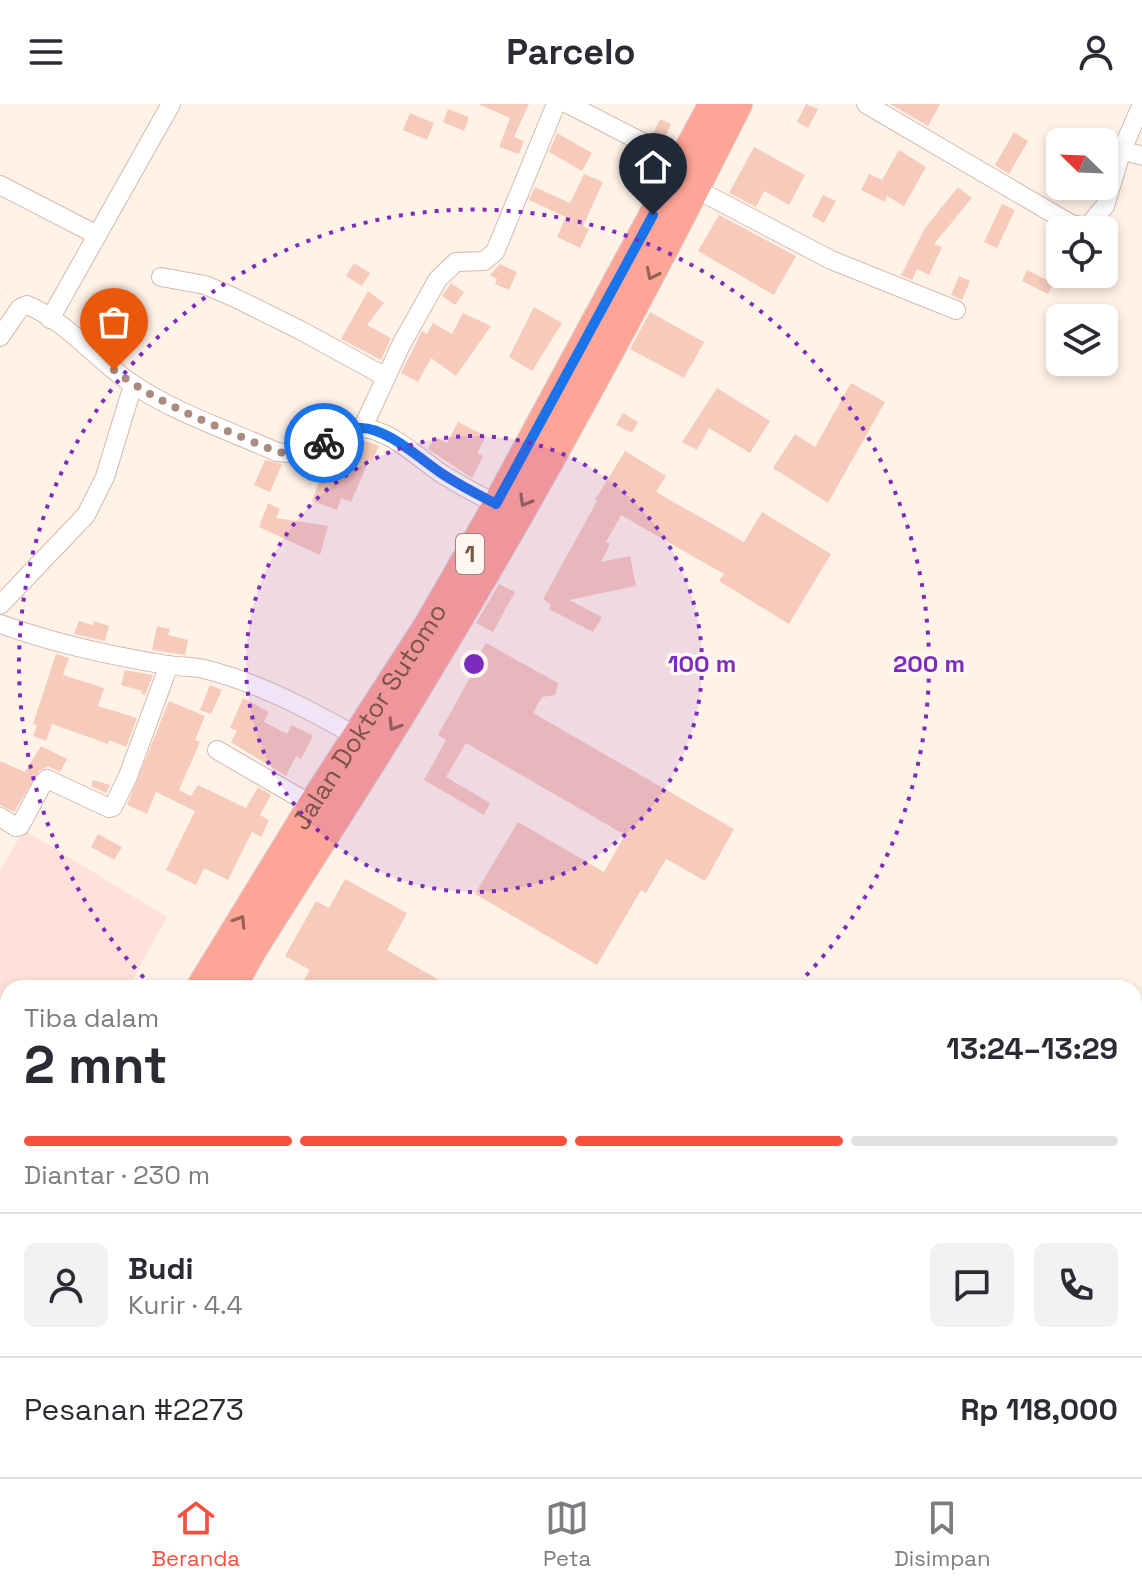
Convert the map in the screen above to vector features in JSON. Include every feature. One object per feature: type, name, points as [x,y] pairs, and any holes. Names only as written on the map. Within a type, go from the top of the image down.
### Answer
[{"type":"highway","name":"Jalan Doktor Sutomo","points":[[205,980],[312,805],[429,624],[713,104]]},
{"type":"highway","name":"Jalan Doktor Sutomo","points":[[236,980],[415,692],[495,555],[633,310],[738,104]]},
{"type":"street","points":[[50,319],[171,104]]},
{"type":"street","points":[[866,104],[1071,224],[1087,227],[1105,206],[1122,150],[1142,104]]},
{"type":"street","points":[[363,427],[384,376],[438,279],[456,262],[484,261],[495,252],[553,106],[681,162]]},
{"type":"street","points":[[1122,150],[1142,156]]},
{"type":"street","points":[[0,185],[97,235]]},
{"type":"street","points":[[696,189],[831,260],[956,310]]},
{"type":"street","points":[[161,277],[205,285],[233,297],[384,376]]},
{"type":"street","points":[[0,337],[24,305],[50,319],[133,385],[277,452],[303,452],[363,427],[399,443],[441,473],[496,504]]},
{"type":"street","points":[[0,605],[72,532],[99,494],[133,385]]},
{"type":"street","points":[[0,624],[34,636],[169,665],[201,668],[241,680],[356,736]]},
{"type":"street","points":[[0,817],[16,827],[20,826],[47,779],[109,808],[113,807],[128,776],[169,665]]},
{"type":"street","points":[[217,750],[312,805]]},
{"type":"shaded area","points":[[24,830],[167,917],[132,980],[0,980],[0,870]]},
{"type":"building","points":[[478,104],[529,104],[514,137],[524,141],[519,154],[499,147],[510,118]]},
{"type":"building","points":[[806,104],[818,109],[808,128],[797,122]]},
{"type":"building","points":[[890,104],[940,104],[928,126]]},
{"type":"building","points":[[448,109],[469,117],[464,131],[443,122]]},
{"type":"building","points":[[410,113],[434,123],[427,140],[403,130]]},
{"type":"building","points":[[660,119],[671,124],[664,140],[653,134]]},
{"type":"building","points":[[1014,132],[1028,141],[1009,174],[995,165]]},
{"type":"building","points":[[557,133],[592,153],[582,171],[549,152]]},
{"type":"building","points":[[754,147],[805,175],[789,205],[764,191],[756,207],[729,193]]},
{"type":"building","points":[[899,150],[926,167],[904,206],[887,196],[885,202],[861,190],[869,174],[882,180]]},
{"type":"building","points":[[640,154],[655,162],[642,185],[628,177]]},
{"type":"building","points":[[584,174],[603,182],[583,226],[589,229],[580,248],[557,237],[566,217],[529,200],[535,187],[570,203]]},
{"type":"building","points":[[958,187],[972,198],[934,244],[942,247],[929,275],[917,269],[912,280],[901,275],[925,228]]},
{"type":"building","points":[[823,195],[836,201],[824,223],[812,216]]},
{"type":"building","points":[[1002,204],[1015,210],[997,248],[984,242]]},
{"type":"building","points":[[719,215],[796,256],[774,295],[698,251]]},
{"type":"building","points":[[354,263],[370,273],[362,286],[346,276]]},
{"type":"building","points":[[500,264],[517,272],[509,290],[495,284],[497,279],[490,275]]},
{"type":"building","points":[[1027,270],[1046,280],[1046,288],[1051,288],[1048,294],[1022,281]]},
{"type":"building","points":[[959,276],[970,281],[962,300],[951,295]]},
{"type":"building","points":[[451,283],[464,292],[455,305],[442,296]]},
{"type":"building","points":[[368,291],[384,303],[367,325],[391,338],[381,360],[341,339]]},
{"type":"building","points":[[534,307],[562,323],[532,371],[509,357]]},
{"type":"building","points":[[650,312],[704,342],[684,378],[630,349]]},
{"type":"building","points":[[463,313],[491,326],[456,376],[431,358],[418,382],[401,373],[422,331],[427,334],[433,323],[452,334]]},
{"type":"building","points":[[851,383],[885,402],[828,503],[773,468],[795,434],[815,447]]},
{"type":"building","points":[[717,388],[770,421],[750,453],[709,428],[697,450],[682,442]]},
{"type":"building","points":[[623,413],[638,422],[632,433],[616,425]]},
{"type":"building","points":[[458,422],[486,436],[477,453],[483,456],[472,478],[428,449],[435,437],[447,443]]},
{"type":"building","points":[[362,440],[379,446],[372,461],[369,460],[351,502],[341,498],[337,510],[312,501],[323,470],[320,467],[334,449]]},
{"type":"building","points":[[625,451],[666,476],[656,492],[744,542],[762,512],[831,554],[789,624],[719,581],[724,574],[621,515],[606,542],[610,544],[601,562],[630,556],[636,586],[569,600],[602,617],[593,632],[549,609],[551,605],[543,599],[595,500]]},
{"type":"building","points":[[265,460],[282,464],[270,492],[254,485]]},
{"type":"building","points":[[268,503],[280,509],[276,518],[328,526],[320,555],[259,527]]},
{"type":"building","points":[[499,584],[515,592],[493,632],[476,623]]},
{"type":"building","points":[[79,621],[93,625],[94,621],[109,626],[105,641],[74,634]]},
{"type":"building","points":[[157,626],[170,629],[168,635],[188,640],[185,655],[152,650]]},
{"type":"building","points":[[486,643],[558,683],[555,695],[542,697],[533,713],[734,829],[705,881],[666,859],[646,893],[641,890],[597,965],[475,894],[518,822],[604,872],[625,835],[466,743],[446,777],[490,803],[484,815],[424,780],[446,740],[438,735]]},
{"type":"building","points":[[56,654],[69,658],[63,675],[104,688],[98,706],[137,718],[126,747],[109,740],[108,744],[52,724],[46,741],[33,736],[37,725],[33,724]]},
{"type":"building","points":[[125,670],[153,675],[145,695],[141,694],[142,691],[121,685]]},
{"type":"building","points":[[210,685],[222,690],[211,714],[200,710]]},
{"type":"building","points":[[243,698],[269,712],[264,722],[287,734],[292,725],[313,736],[301,759],[296,756],[286,776],[231,742],[237,731],[230,728]]},
{"type":"building","points":[[169,701],[205,716],[195,740],[200,742],[179,790],[191,796],[198,785],[246,808],[258,787],[271,795],[260,815],[269,820],[261,837],[252,832],[228,880],[204,868],[196,885],[166,870],[195,811],[156,792],[147,814],[127,805]]},
{"type":"building","points":[[41,746],[67,759],[60,772],[48,766],[39,771],[14,812],[0,805],[0,761],[25,772]]},
{"type":"building","points":[[93,780],[110,785],[106,793],[91,786]]},
{"type":"building","points":[[98,834],[122,847],[114,860],[91,847]]},
{"type":"building","points":[[345,879],[407,913],[387,950],[439,980],[304,980],[310,970],[285,956],[316,901],[329,908]]},
{"type":"way so far","points":[[114,370],[133,385],[277,452],[303,452],[324,443]]},
{"type":"route","points":[[324,443],[363,427],[399,443],[441,473],[496,504],[653,215]]}]
